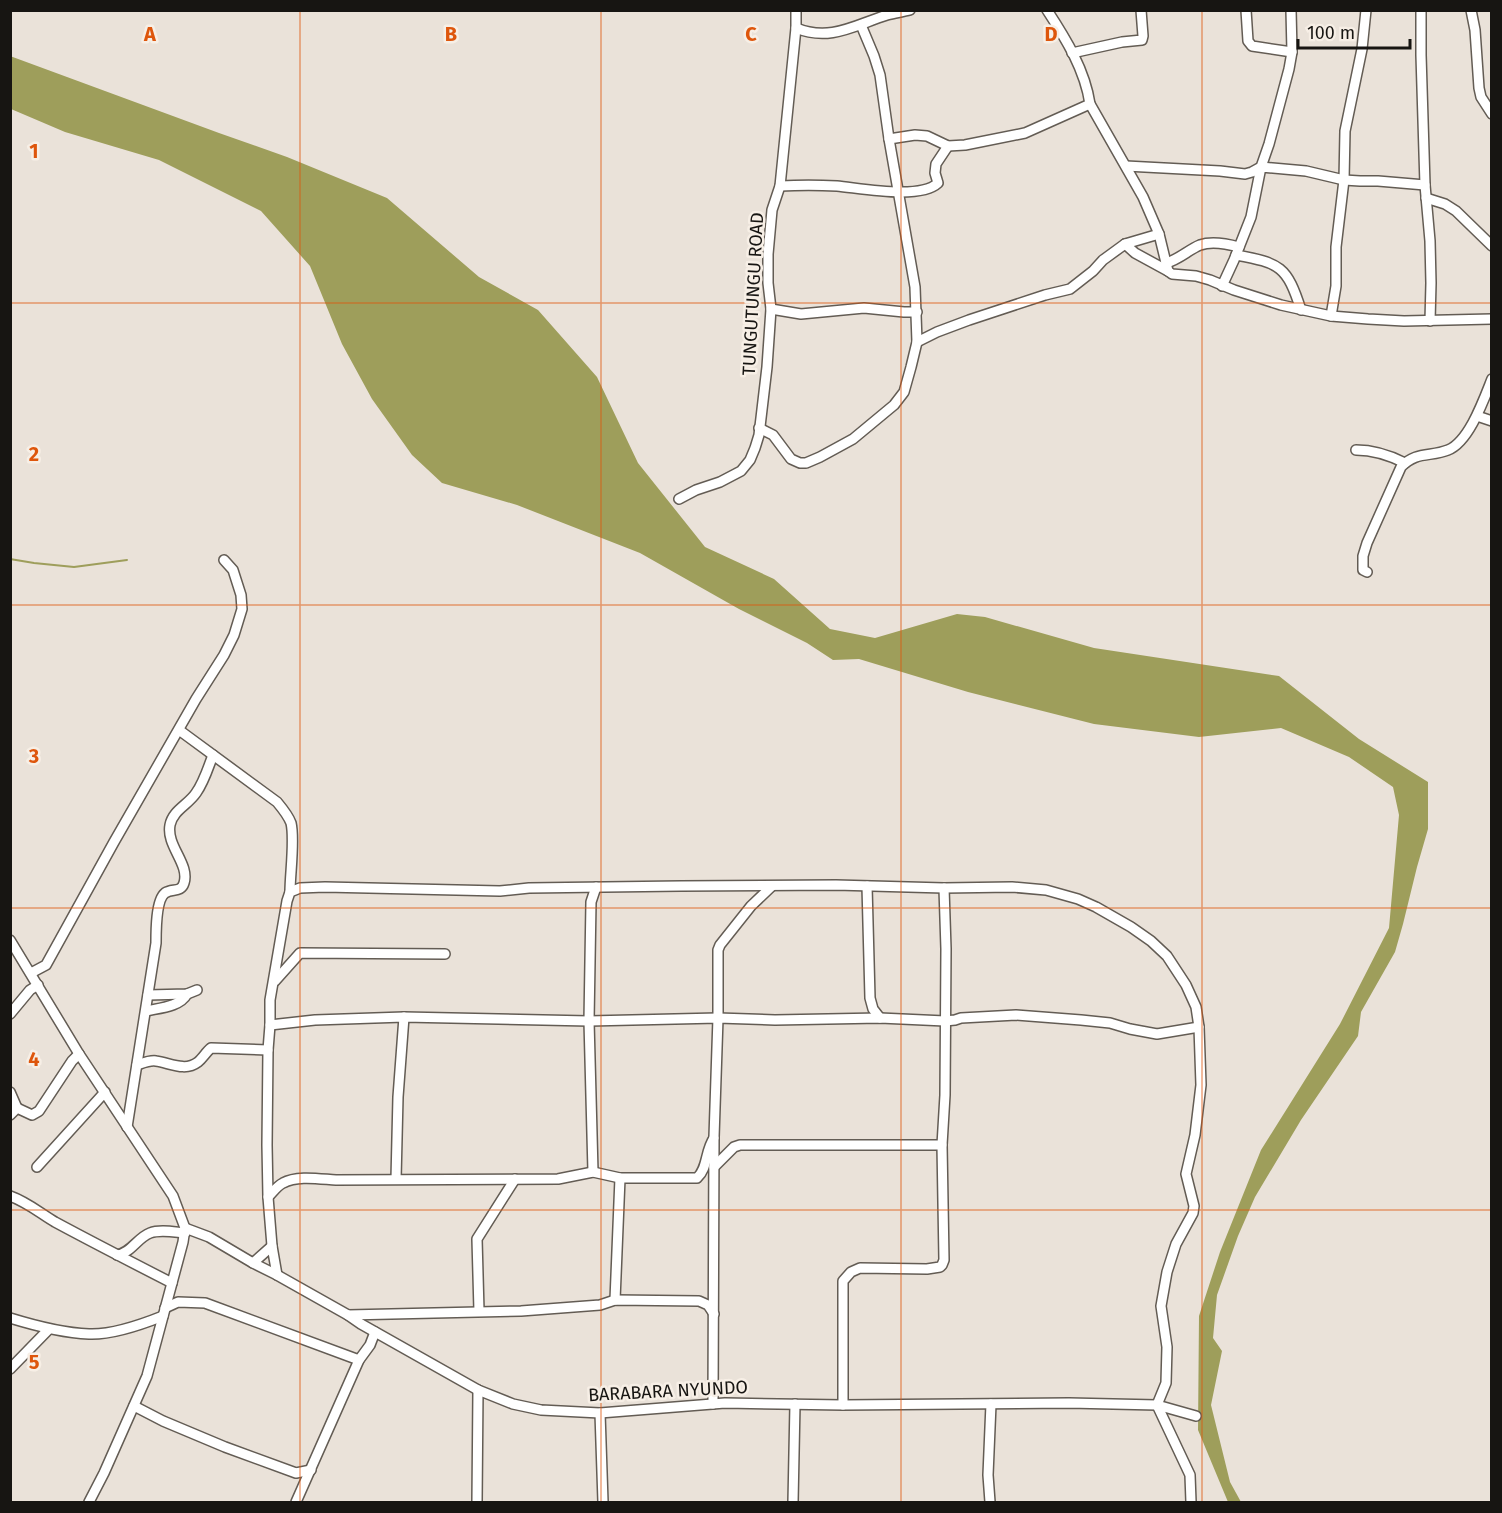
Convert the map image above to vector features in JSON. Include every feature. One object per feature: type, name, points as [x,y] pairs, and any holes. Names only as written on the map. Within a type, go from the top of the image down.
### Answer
[{"type":"street","name":"TUNGUTUNGU ROAD","points":[[679,499],[741,471],[750,460],[755,448],[768,367],[771,309],[768,254],[772,210],[780,186],[796,10]]},
{"type":"street","points":[[796,28],[812,32],[846,31],[893,13],[910,10]]},
{"type":"street","points":[[1047,10],[1081,70],[1090,104],[1143,197],[1159,234],[1167,267],[1172,274],[1196,276],[1256,298],[1331,316],[1368,320],[1491,319]]},
{"type":"street","points":[[1072,53],[1142,40],[1141,10]]},
{"type":"street","points":[[1245,10],[1248,41],[1252,46],[1292,52]]},
{"type":"street","points":[[1222,286],[1251,217],[1261,167],[1284,89],[1292,52],[1291,10]]},
{"type":"street","points":[[1331,316],[1336,286],[1336,247],[1344,180],[1345,131],[1362,49],[1366,10]]},
{"type":"street","points":[[1421,10],[1425,185],[1430,240],[1430,321]]},
{"type":"street","points":[[1472,10],[1479,88],[1481,97],[1491,114]]},
{"type":"street","points":[[759,428],[773,435],[795,462],[807,463],[853,439],[899,399],[907,383],[917,342],[915,287],[880,75],[861,25]]},
{"type":"street","points":[[890,139],[915,135],[927,136],[948,146],[965,145],[1025,133],[1090,104]]},
{"type":"street","points":[[780,186],[840,186],[898,192],[936,186],[938,183],[935,173],[936,164],[948,146]]},
{"type":"street","points":[[1126,166],[1245,174],[1261,167],[1306,171],[1344,180],[1425,185]]},
{"type":"street","points":[[1426,198],[1445,204],[1456,211],[1491,246]]},
{"type":"street","points":[[917,342],[969,320],[1045,295],[1070,290],[1125,243],[1159,234]]},
{"type":"street","points":[[1125,243],[1135,253],[1167,267]]},
{"type":"street","points":[[1167,267],[1202,244],[1228,244],[1237,251],[1281,268],[1289,278],[1301,310]]},
{"type":"street","points":[[771,309],[801,314],[864,308],[917,312]]},
{"type":"street","points":[[1367,572],[1363,570],[1362,565],[1367,543],[1394,481],[1405,463],[1407,460],[1448,450],[1456,445],[1477,416],[1491,379]]},
{"type":"street","points":[[1477,416],[1491,422]]},
{"type":"street","points":[[1356,450],[1369,450],[1405,463]]},
{"type":"street","points":[[31,973],[46,965],[196,699],[227,650],[242,609],[241,595],[233,570],[224,560]]},
{"type":"street","points":[[179,730],[277,802],[291,823],[290,892],[270,1000],[268,1050],[268,1197],[277,1275]]},
{"type":"street","points":[[127,1127],[146,1011],[160,903],[163,894],[178,890],[185,881],[182,862],[172,845],[169,834],[170,824],[177,811],[195,795],[213,755]]},
{"type":"street","points":[[713,1404],[714,1137],[718,950],[742,916],[772,886]]},
{"type":"street","points":[[867,886],[870,998],[880,1018]]},
{"type":"street","points":[[290,892],[300,888],[325,887],[500,891],[596,887],[1012,887],[1046,890],[1078,899],[1096,907],[1144,936],[1167,956],[1186,985],[1196,1007],[1199,1027],[1201,1085],[1195,1135],[1186,1174],[1194,1206],[1193,1213],[1171,1255],[1167,1272],[1161,1306],[1167,1347],[1166,1383],[1157,1405],[1190,1473],[1191,1503]]},
{"type":"street","points":[[593,1172],[590,1021],[591,902],[596,887]]},
{"type":"street","points":[[843,1405],[843,1281],[851,1272],[860,1268],[927,1269],[942,1265],[944,1253],[942,1145],[945,1095],[946,950],[944,888]]},
{"type":"street","points":[[10,940],[80,1054],[173,1196],[185,1231],[147,1376],[89,1503]]},
{"type":"street","points":[[273,983],[300,953],[445,954]]},
{"type":"street","points":[[10,1014],[30,990],[38,985]]},
{"type":"street","points":[[148,995],[187,994],[197,990]]},
{"type":"street","points":[[146,1011],[178,1003],[187,994]]},
{"type":"street","points":[[270,1025],[315,1020],[404,1017],[590,1021],[718,1018],[955,1020],[1016,1014],[1110,1023],[1157,1034],[1199,1027]]},
{"type":"street","points":[[396,1179],[398,1097],[404,1017]]},
{"type":"street","points":[[137,1065],[154,1061],[185,1067],[197,1063],[211,1048],[268,1050]]},
{"type":"street","points":[[10,1092],[14,1112],[32,1115],[39,1111],[72,1061],[80,1054]]},
{"type":"street","points":[[37,1167],[105,1092]]},
{"type":"street","points":[[268,1197],[281,1184],[290,1180],[305,1179],[558,1179],[593,1172],[620,1178],[697,1178],[704,1168],[707,1150],[714,1137]]},
{"type":"street","points":[[714,1167],[733,1148],[740,1145],[942,1145]]},
{"type":"street","points":[[615,1300],[620,1178]]},
{"type":"street","points":[[479,1311],[477,1239],[515,1179]]},
{"type":"street","points":[[10,1196],[172,1283]]},
{"type":"street","points":[[117,1255],[124,1254],[149,1233],[185,1231]]},
{"type":"street","name":"BARABARA NYUNDO","points":[[185,1231],[209,1237],[478,1390],[513,1404],[541,1410],[600,1413],[713,1404],[1069,1403],[1157,1405],[1196,1416]]},
{"type":"street","points":[[254,1263],[272,1246]]},
{"type":"street","points":[[348,1315],[521,1311],[600,1305],[615,1300],[699,1301],[708,1305],[715,1315]]},
{"type":"street","points":[[10,1318],[50,1329],[98,1334],[136,1326],[178,1302],[205,1304],[358,1360]]},
{"type":"street","points":[[10,1369],[50,1329]]},
{"type":"street","points":[[296,1503],[358,1360],[370,1345],[375,1332]]},
{"type":"street","points":[[477,1503],[478,1390]]},
{"type":"street","points":[[793,1503],[795,1404]]},
{"type":"street","points":[[990,1503],[987,1475],[992,1404]]},
{"type":"street","points":[[134,1406],[225,1447],[296,1473],[305,1484]]},
{"type":"street","points":[[600,1413],[603,1503]]},
{"type":"street","points":[[296,1473],[311,1470]]},
{"type":"shaded area","points":[[10,56],[287,157],[387,198],[479,277],[538,310],[597,377],[638,463],[705,547],[774,579],[830,629],[875,638],[957,614],[985,617],[1094,648],[1279,676],[1359,739],[1428,782],[1428,829],[1395,952],[1361,1012],[1358,1036],[1301,1120],[1255,1197],[1217,1295],[1213,1338],[1222,1351],[1211,1405],[1230,1482],[1241,1502],[1228,1502],[1198,1430],[1199,1316],[1220,1252],[1261,1150],[1340,1024],[1389,928],[1399,815],[1393,787],[1349,757],[1281,728],[1199,737],[1094,724],[968,692],[859,659],[833,660],[807,643],[739,609],[640,553],[517,505],[442,483],[412,455],[372,399],[342,344],[310,266],[261,211],[159,160],[65,132],[11,109]]},
{"type":"waterway","points":[[10,559],[74,567],[127,560]]}]
